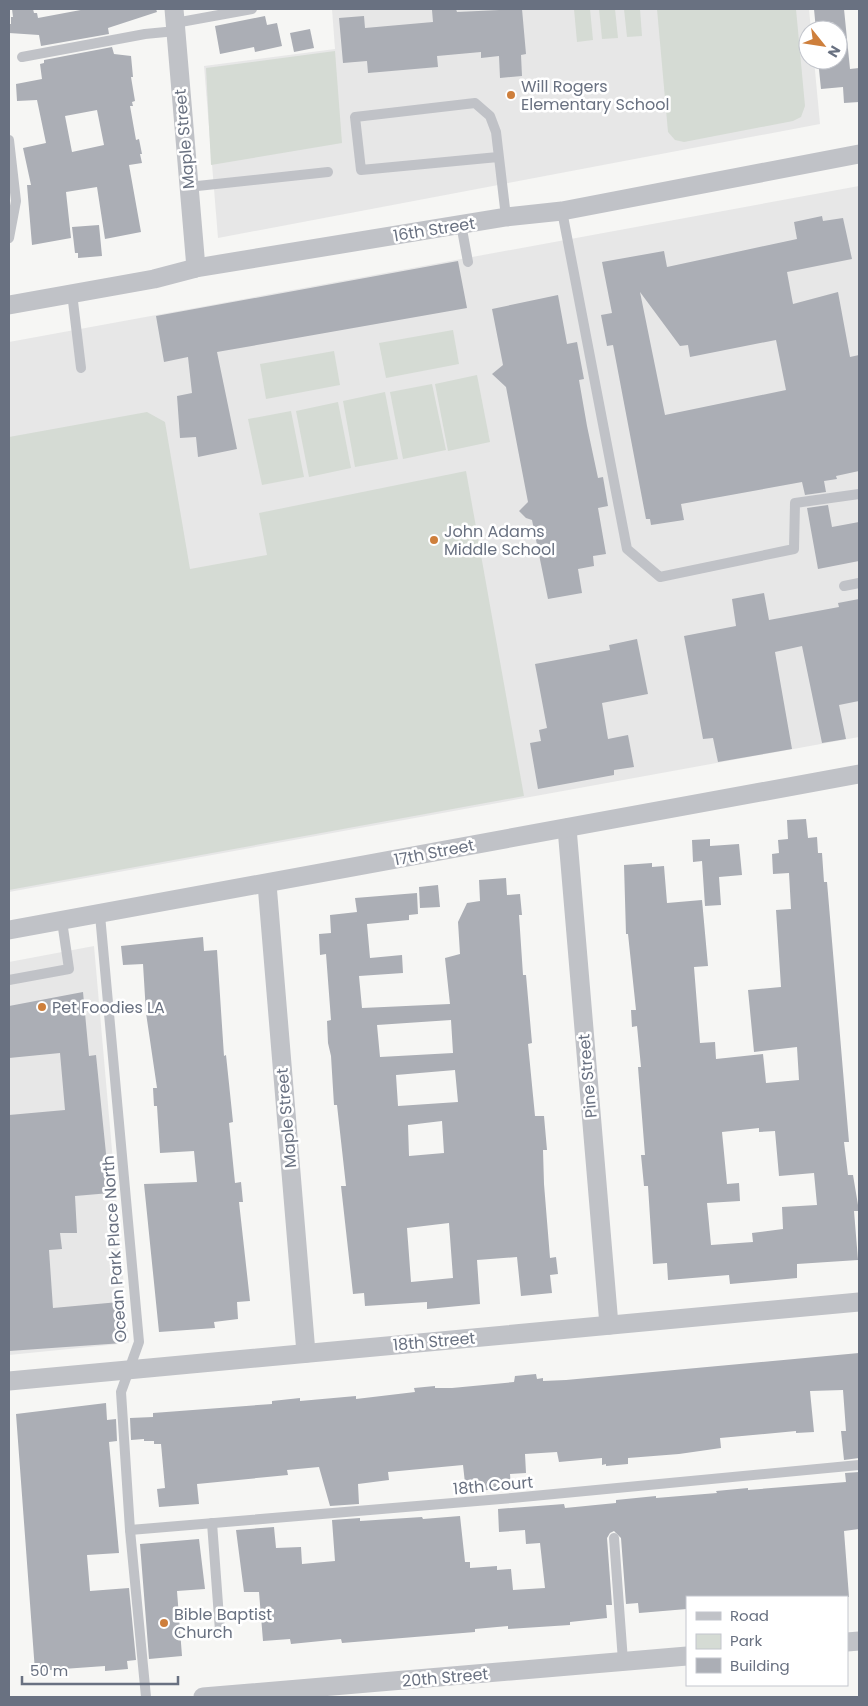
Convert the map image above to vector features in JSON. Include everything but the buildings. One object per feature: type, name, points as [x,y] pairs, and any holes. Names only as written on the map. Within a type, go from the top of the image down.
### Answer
[{"type":"street","name":"Maple Street","points":[[175,21],[196,268]]},
{"type":"street","name":"16th Street","points":[[9,305],[154,279],[196,268],[461,224],[562,210],[859,154]]},
{"type":"street","name":"17th Street","points":[[9,930],[100,915],[859,774]]},
{"type":"street","name":"Pine Street","points":[[567,828],[609,1325]]},
{"type":"street","name":"Maple Street","points":[[267,884],[306,1353]]},
{"type":"street","name":"18th Street","points":[[9,1380],[859,1302]]},
{"type":"street","name":"20th Street","points":[[204,1697],[686,1656]]},
{"type":"lane","points":[[22,57],[145,34],[175,21],[252,9]]},
{"type":"lane","points":[[498,157],[361,170],[355,117],[475,104],[490,116],[496,132],[506,217]]},
{"type":"lane","points":[[9,140],[16,201],[9,238]]},
{"type":"lane","points":[[188,187],[328,172]]},
{"type":"lane","points":[[562,210],[626,549],[660,577],[794,549],[795,503],[859,494]]},
{"type":"lane","points":[[461,224],[468,262]]},
{"type":"lane","points":[[72,293],[80,368]]},
{"type":"lane","points":[[844,586],[859,583]]},
{"type":"lane","name":"Ocean Park Place North","points":[[100,915],[139,1342],[121,1392],[130,1530],[146,1697]]},
{"type":"lane","points":[[9,980],[69,970],[62,921]]},
{"type":"lane","name":"18th Court","points":[[130,1530],[512,1498],[859,1465]]},
{"type":"lane","points":[[212,1524],[220,1631]]},
{"type":"lane","points":[[614,1538],[623,1661]]},
{"type":"shaded area","name":"Will Rogers Elementary School","points":[[332,9],[809,9],[810,20],[798,20],[798,70],[815,70],[820,124],[218,238],[204,66],[335,49]]},
{"type":"shaded area","name":"John Adams Middle School","points":[[859,186],[859,737],[9,892],[9,342]]},
{"type":"shaded area","points":[[94,946],[129,1343],[9,1355],[9,962]]},
{"type":"green space","points":[[574,9],[590,9],[593,40],[577,42]]},
{"type":"green space","points":[[599,9],[615,9],[618,38],[602,39]]},
{"type":"green space","points":[[624,9],[640,9],[642,36],[627,37]]},
{"type":"green space","points":[[657,9],[796,9],[798,70],[802,70],[805,106],[801,117],[793,121],[684,142],[675,140],[668,132]]},
{"type":"green space","points":[[335,51],[342,143],[211,165],[206,68]]},
{"type":"green space","points":[[453,330],[459,364],[386,378],[379,343]]},
{"type":"green space","points":[[334,351],[340,385],[266,399],[260,364]]},
{"type":"green space","points":[[477,375],[490,442],[448,451],[435,384]]},
{"type":"green space","points":[[432,384],[446,450],[403,459],[390,392]]},
{"type":"green space","points":[[385,392],[398,459],[355,467],[343,401]]},
{"type":"green space","points":[[338,402],[351,468],[309,477],[296,411]]},
{"type":"green space","points":[[291,411],[304,477],[262,485],[248,419]]},
{"type":"green space","points":[[147,412],[165,422],[190,569],[267,555],[259,513],[466,471],[524,796],[9,890],[9,437]]},
{"type":"place","name":"Will Rogers Elementary School","points":[[511,95]]},
{"type":"place","name":"John Adams Middle School","points":[[434,540]]},
{"type":"place","name":"Pet Foodies LA","points":[[42,1007]]},
{"type":"place","name":"Bible Baptist Church","points":[[164,1623]]}]
